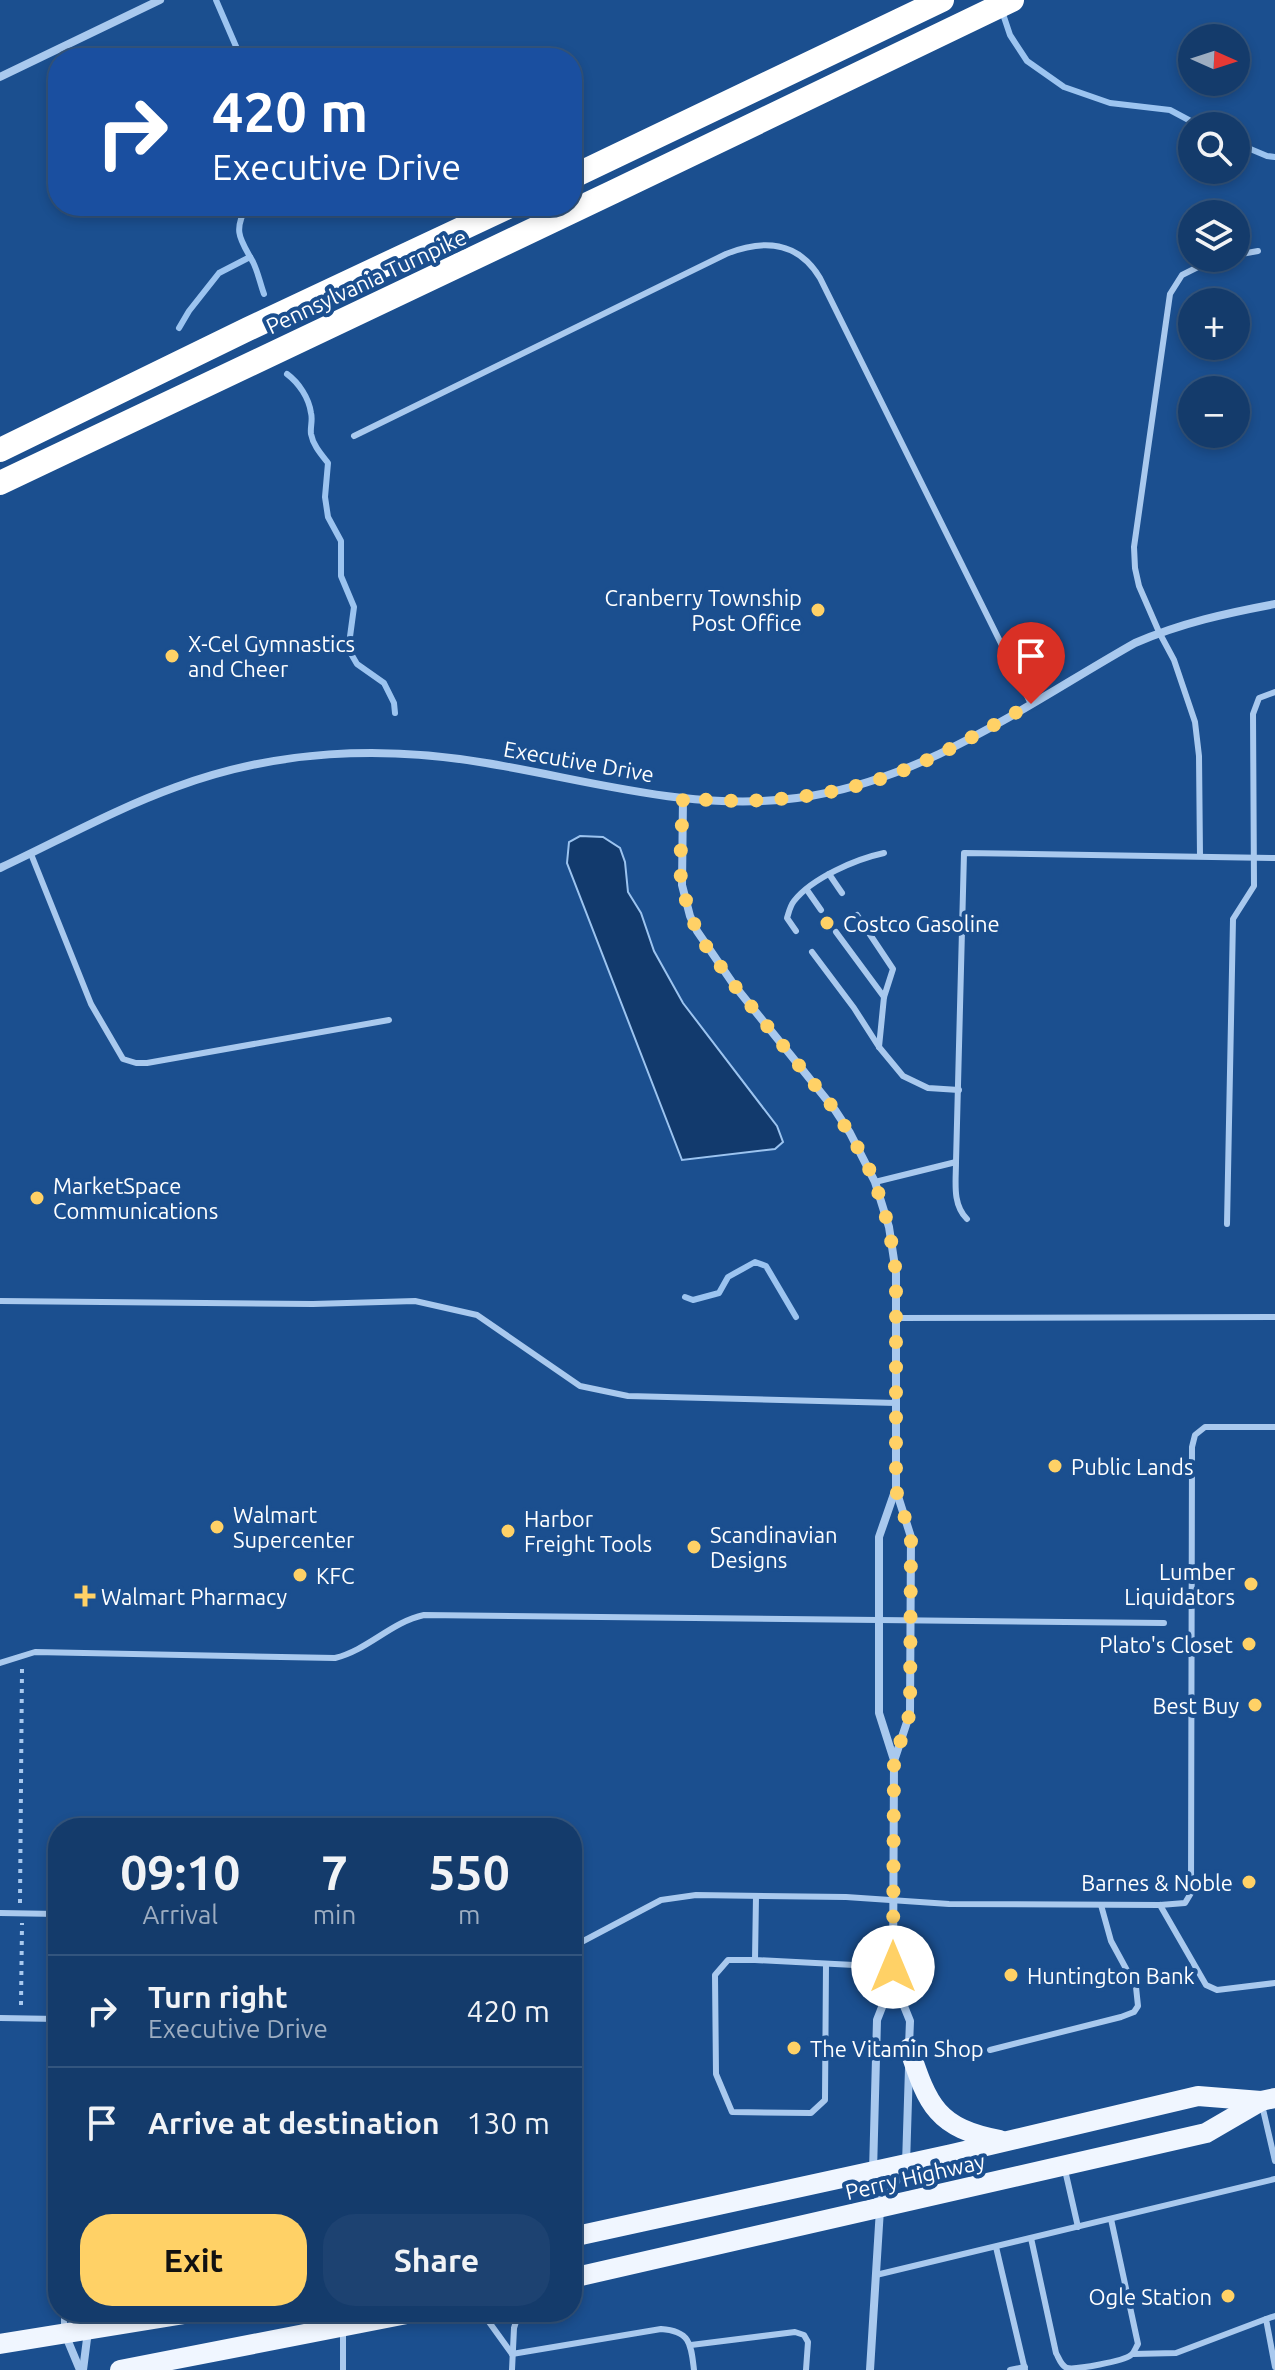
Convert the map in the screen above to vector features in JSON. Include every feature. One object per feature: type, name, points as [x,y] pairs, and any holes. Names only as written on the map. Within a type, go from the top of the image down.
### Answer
[{"type":"highway","points":[[582,172],[942,0]]},
{"type":"highway","name":"Pennsylvania Turnpike","points":[[582,207],[1012,0]]},
{"type":"highway","name":"Pennsylvania Turnpike","points":[[0,450],[489,216]]},
{"type":"highway","name":"Pennsylvania Turnpike","points":[[0,483],[563,216]]},
{"type":"main road","points":[[909,2048],[926,2094],[946,2120],[966,2132],[1008,2141]]},
{"type":"main road","name":"Perry Highway","points":[[582,2235],[873,2172],[1198,2096],[1268,2100]]},
{"type":"main road","name":"Perry Highway","points":[[582,2276],[1206,2133],[1268,2100]]},
{"type":"main road","points":[[0,2344],[64,2334],[86,2322]]},
{"type":"main road","points":[[120,2370],[196,2363],[368,2322]]},
{"type":"street","points":[[60,48],[160,0]]},
{"type":"street","points":[[0,77],[48,54]]},
{"type":"street","name":"Executive Drive","points":[[0,868],[186,783],[248,765],[325,754],[384,753],[456,758],[683,798],[723,802],[795,798],[867,783],[933,756],[1159,632],[1200,619],[1275,604]]},
{"type":"street","points":[[683,798],[682,885],[697,931],[734,985],[835,1110],[864,1158],[883,1204],[893,1250],[896,1490],[911,1537],[910,1713],[894,1761]]},
{"type":"street","points":[[870,2370],[880,2209],[873,2172],[877,2020],[893,1979],[894,1900],[894,1761],[879,1713],[879,1537],[896,1490]]},
{"type":"street","points":[[880,2209],[906,2164],[910,2021],[893,1979]]},
{"type":"street","points":[[82,2370],[88,2322]]},
{"type":"street","points":[[64,2334],[82,2370]]},
{"type":"lane","points":[[354,436],[726,254],[757,245],[788,248],[812,265],[820,278],[1031,704]]},
{"type":"lane","points":[[1250,252],[1258,251]]},
{"type":"lane","points":[[1188,272],[1182,275],[1170,294],[1134,547],[1139,586],[1174,660],[1195,722],[1199,756],[1200,856]]},
{"type":"lane","points":[[1227,1224],[1233,919],[1254,886],[1253,714],[1259,698],[1275,692]]},
{"type":"lane","points":[[796,931],[787,918],[792,903],[847,864],[884,853]]},
{"type":"lane","points":[[967,1219],[959,1211],[956,1200],[964,853],[1275,858]]},
{"type":"lane","points":[[31,854],[91,1004],[123,1059],[147,1063],[389,1020]]},
{"type":"lane","points":[[829,874],[842,893]]},
{"type":"lane","points":[[807,890],[821,910]]},
{"type":"lane","points":[[857,915],[893,969],[884,997],[879,1047]]},
{"type":"lane","points":[[836,932],[884,997]]},
{"type":"lane","points":[[812,952],[894,1067],[913,1082],[944,1090],[959,1090]]},
{"type":"lane","points":[[875,1182],[956,1162]]},
{"type":"lane","points":[[0,1301],[313,1304],[415,1301],[477,1315],[580,1386],[628,1396],[896,1403]]},
{"type":"lane","points":[[896,1318],[1275,1317]]},
{"type":"lane","points":[[582,1942],[661,1900],[696,1895],[846,1897],[949,1904],[1185,1903],[1191,1893],[1192,1447],[1195,1435],[1205,1427],[1275,1427]]},
{"type":"lane","points":[[0,1663],[22,1655],[44,1652],[335,1658],[348,1655],[409,1618],[424,1615],[1164,1623]]},
{"type":"lane","points":[[755,1960],[756,1896]]},
{"type":"lane","points":[[990,2050],[1134,2012],[1138,2006],[1136,1987],[1111,1941],[1101,1905]]},
{"type":"lane","points":[[1160,1905],[1206,1985],[1217,1990],[1275,1983]]},
{"type":"lane","points":[[0,1913],[48,1913]]},
{"type":"lane","points":[[826,1964],[825,2100],[811,2113],[732,2112],[716,2074],[715,1975],[728,1960],[755,1960],[893,1967]]},
{"type":"lane","points":[[0,2018],[48,2019]]},
{"type":"lane","points":[[1268,2100],[1275,2161]]},
{"type":"lane","points":[[1064,2166],[1078,2227]]},
{"type":"lane","points":[[876,2275],[1275,2179]]},
{"type":"lane","points":[[1111,2219],[1136,2331],[1138,2344],[1133,2354]]},
{"type":"lane","points":[[1031,2238],[1056,2353],[1068,2369],[1121,2360],[1133,2354],[1176,2353],[1275,2316]]},
{"type":"lane","points":[[996,2247],[1025,2368],[1010,2370]]},
{"type":"lane","points":[[1266,2319],[1275,2367]]},
{"type":"lane","points":[[64,2322],[64,2334]]},
{"type":"lane","points":[[489,2322],[512,2354]]},
{"type":"lane","points":[[512,2370],[516,2322]]},
{"type":"lane","points":[[343,2327],[343,2370]]},
{"type":"lane","points":[[512,2354],[661,2329],[673,2330],[684,2335],[691,2345],[694,2370]]},
{"type":"lane","points":[[691,2345],[795,2332],[804,2335],[808,2342],[806,2370]]},
{"type":"lane","points":[[1053,2370],[1061,2363]]},
{"type":"path","points":[[21,2005],[22,1655]]},
{"type":"water","points":[[580,836],[603,837],[620,848],[625,862],[628,892],[641,913],[654,951],[683,1003],[777,1126],[783,1142],[775,1149],[682,1160],[567,863],[569,842]]},
{"type":"waterway","points":[[216,0],[237,48]]},
{"type":"waterway","points":[[1002,11],[1010,35],[1027,61],[1064,87],[1110,103],[1170,110],[1178,114]]},
{"type":"waterway","points":[[1250,149],[1275,157]]},
{"type":"waterway","points":[[242,216],[240,236],[264,294]]},
{"type":"waterway","points":[[179,328],[219,273],[250,257]]},
{"type":"waterway","points":[[287,374],[306,396],[312,416],[312,438],[328,463],[325,497],[328,517],[341,541],[341,576],[354,607],[350,652],[357,664],[384,683],[394,703],[395,713]]},
{"type":"waterway","points":[[685,1297],[693,1300],[719,1293],[728,1277],[755,1262],[766,1266],[796,1317]]},
{"type":"place","name":"Cranberry Township Post Office","points":[[818,610]]},
{"type":"place","name":"X-Cel Gymnastics and Cheer","points":[[172,656]]},
{"type":"place","name":"Costco Gasoline","points":[[827,923]]},
{"type":"place","name":"MarketSpace Communications","points":[[37,1198]]},
{"type":"place","name":"Public Lands","points":[[1055,1466]]},
{"type":"place","name":"Walmart Supercenter","points":[[217,1527]]},
{"type":"place","name":"Harbor Freight Tools","points":[[508,1531]]},
{"type":"place","name":"Scandinavian Designs","points":[[694,1547]]},
{"type":"place","name":"KFC","points":[[300,1575]]},
{"type":"place","name":"Lumber Liquidators","points":[[1251,1584]]},
{"type":"place","name":"Walmart Pharmacy","points":[[85,1596]]},
{"type":"place","name":"Plato's Closet","points":[[1249,1644]]},
{"type":"place","name":"Best Buy","points":[[1255,1705]]},
{"type":"place","name":"Barnes & Noble","points":[[1249,1882]]},
{"type":"place","name":"Huntington Bank","points":[[1011,1975]]},
{"type":"place","name":"The Vitamin Shop","points":[[794,2048]]},
{"type":"place","name":"Ogle Station","points":[[1228,2296]]},
{"type":"route","points":[[893,1967],[894,1761],[910,1713],[911,1537],[896,1490],[897,1295],[889,1227],[875,1182],[850,1133],[734,985],[697,931],[685,901],[680,870],[683,798],[723,802],[795,798],[846,789],[933,756],[1031,704]]}]
